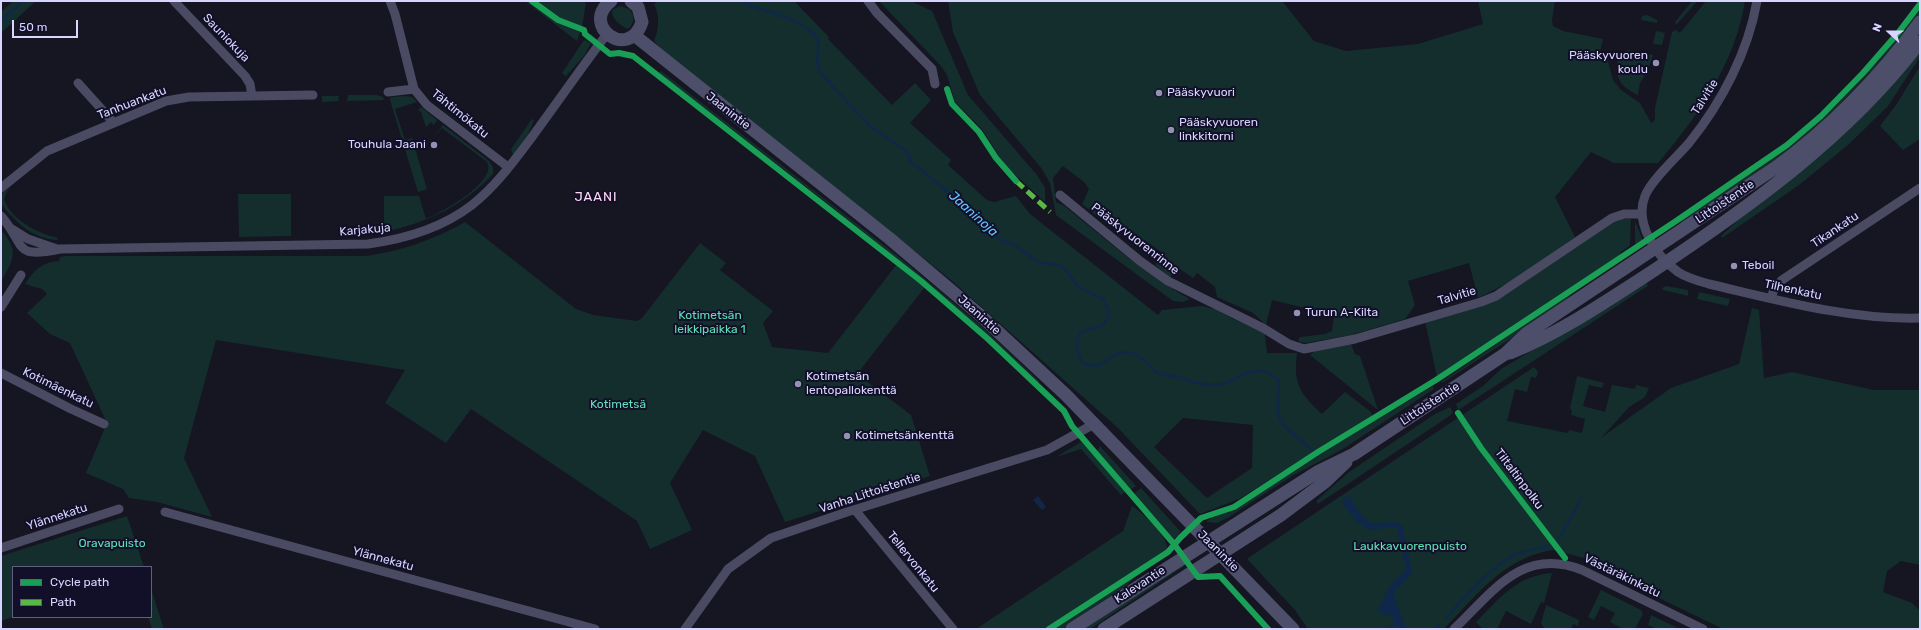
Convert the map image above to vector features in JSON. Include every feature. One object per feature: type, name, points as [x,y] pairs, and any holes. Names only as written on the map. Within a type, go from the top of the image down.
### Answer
[{"type":"main road","points":[[605,2],[600,18],[602,28],[607,34],[619,40],[629,38],[640,28],[642,22],[641,12],[634,2]]},
{"type":"main road","name":"Littoistentie","points":[[1208,542],[1319,471],[1354,454],[1505,354],[1526,334],[1775,168],[1809,142],[1866,87],[1905,43],[1920,22]]},
{"type":"main road","name":"Jaanintie","points":[[634,35],[947,286],[1028,359],[1094,424],[1293,629]]},
{"type":"main road","name":"Littoistentie","points":[[1505,354],[1533,344],[1581,317],[1667,262],[1742,210],[1800,165],[1866,104],[1920,42]]},
{"type":"main road","name":"Littoistentie","points":[[1221,554],[1281,515],[1315,490],[1354,454]]},
{"type":"main road","name":"Kalevantie","points":[[1072,629],[1208,542]]},
{"type":"main road","name":"Kalevantie","points":[[1104,629],[1221,554]]},
{"type":"street","name":"Sauniokuja","points":[[174,1],[245,76],[250,84],[252,96]]},
{"type":"street","name":"Tähtimökatu","points":[[390,1],[395,14],[414,89],[428,105],[508,167]]},
{"type":"street","points":[[868,1],[885,21],[932,69],[935,76],[935,84]]},
{"type":"street","name":"Talvitie","points":[[1656,248],[1644,227],[1642,214],[1643,202],[1648,189],[1690,142],[1708,116],[1728,82],[1747,40],[1757,1]]},
{"type":"street","name":"Karjakuja","points":[[11,228],[22,247],[26,251],[34,254],[60,249],[368,244],[388,241],[431,228],[455,216],[485,193],[508,167],[607,34]]},
{"type":"street","points":[[78,83],[114,123]]},
{"type":"street","points":[[388,92],[414,89]]},
{"type":"street","name":"Tanhuankatu","points":[[1,188],[47,151],[174,99],[313,95]]},
{"type":"street","name":"Tikankatu","points":[[1771,298],[1775,286],[1782,280],[1920,188]]},
{"type":"street","name":"Pääskyvuorenrinne","points":[[1060,195],[1140,261],[1168,281],[1263,328]]},
{"type":"street","name":"Talvitie","points":[[1263,328],[1288,344],[1304,348],[1356,339],[1481,302],[1504,292],[1612,218],[1624,214],[1642,214]]},
{"type":"street","points":[[1,216],[11,228],[32,241],[60,249]]},
{"type":"street","name":"Tilhenkatu","points":[[1656,248],[1667,262],[1677,271],[1690,278],[1771,298],[1855,315],[1890,318],[1920,318]]},
{"type":"street","points":[[1,307],[21,275]]},
{"type":"street","name":"Kotimäenkatu","points":[[1,373],[71,409],[104,424]]},
{"type":"street","name":"Vanha Littoistentie","points":[[685,629],[728,569],[771,538],[1047,450],[1094,424]]},
{"type":"street","name":"Ylännekatu","points":[[1,548],[119,509]]},
{"type":"street","name":"Tellervonkatu","points":[[856,510],[953,629]]},
{"type":"street","name":"Ylännekatu","points":[[165,512],[595,629]]},
{"type":"street","name":"Västäräkinkatu","points":[[1454,629],[1503,580],[1526,567],[1552,563],[1573,566],[1703,629]]},
{"type":"green space","points":[[13,1],[36,1],[1,33],[1,12]]},
{"type":"green space","points":[[525,1],[583,1],[586,3],[582,27],[577,41]]},
{"type":"green space","points":[[659,1],[794,1],[829,37],[828,39],[892,105],[915,83],[931,100],[910,123],[951,160],[948,165],[987,200],[994,202],[1016,196],[1030,214],[1158,315],[1162,310],[1202,306],[1215,309],[1233,319],[1263,332],[1265,335],[1267,353],[1297,353],[1297,381],[1303,394],[1322,414],[1345,392],[1371,412],[1372,416],[1239,499],[1200,514],[1117,427],[951,280],[663,51],[654,41],[658,22],[654,4]],"holes":[[[1183,418],[1253,425],[1252,468],[1207,498],[1154,447]]]},
{"type":"green space","points":[[879,1],[911,1],[932,11],[968,95],[1037,175],[1045,188],[1045,202],[1012,172],[1001,159],[981,128],[955,102],[947,75],[941,66]]},
{"type":"green space","points":[[948,1],[1282,1],[1314,41],[1346,51],[1418,44],[1483,24],[1478,1],[1555,1],[1552,20],[1553,26],[1563,31],[1603,39],[1599,55],[1607,58],[1613,80],[1621,90],[1640,103],[1651,123],[1655,120],[1655,108],[1672,32],[1676,30],[1680,33],[1706,1],[1745,1],[1740,24],[1724,68],[1713,88],[1687,127],[1658,163],[1614,163],[1591,152],[1555,197],[1575,237],[1512,281],[1478,298],[1469,263],[1408,281],[1415,305],[1405,319],[1351,335],[1306,343],[1298,340],[1300,337],[1325,334],[1332,331],[1334,315],[1272,300],[1266,325],[1253,313],[1217,297],[1215,287],[1197,273],[1193,278],[1180,269],[1170,277],[1155,265],[1164,254],[1147,242],[1109,226],[1082,204],[1089,189],[1084,182],[1063,166],[1053,178],[1056,202],[1063,205],[1140,267],[1190,299],[1183,302],[1173,301],[1056,215],[1050,183],[1042,169],[980,95],[953,32]]},
{"type":"green space","points":[[1692,1],[1696,1],[1696,3],[1676,25],[1675,22]]},
{"type":"green space","points":[[620,6],[629,9],[632,14],[633,22],[628,29],[619,24],[613,16],[612,10]]},
{"type":"green space","points":[[1920,7],[1920,15],[1871,76],[1792,150],[1681,225],[1681,220],[1775,156],[1825,115],[1875,64]]},
{"type":"green space","points":[[1647,15],[1657,20],[1657,23],[1641,20],[1642,16]]},
{"type":"green space","points":[[1656,31],[1665,33],[1662,45],[1653,44]]},
{"type":"green space","points":[[584,40],[591,43],[584,56],[566,76],[562,73]]},
{"type":"green space","points":[[1920,49],[1920,57],[1888,106],[1848,145],[1799,185],[1722,238],[1721,236]]},
{"type":"green space","points":[[1627,50],[1653,55],[1648,70],[1640,83],[1638,95],[1627,89],[1618,77],[1618,59],[1625,60]]},
{"type":"green space","points":[[1920,66],[1920,139],[1903,150],[1880,126],[1896,105]]},
{"type":"green space","points":[[661,71],[899,257],[980,325],[1039,381],[1038,383],[993,341],[900,262],[804,185],[659,73]]},
{"type":"green space","points":[[348,95],[377,95],[383,97],[384,100],[347,101]]},
{"type":"green space","points":[[322,96],[339,96],[338,101],[322,102]]},
{"type":"green space","points":[[391,97],[412,97],[417,102],[395,109],[405,140],[412,138],[415,145],[427,189],[418,192],[390,100]]},
{"type":"green space","points":[[421,107],[437,120],[434,125],[431,122],[426,127],[421,112],[418,110]]},
{"type":"green space","points":[[532,119],[534,120],[528,134],[513,155],[511,149]]},
{"type":"green space","points":[[443,125],[489,161],[493,167],[493,174],[469,195],[443,212],[415,224],[384,232],[384,196],[419,196],[426,219],[466,196],[484,178],[488,170],[487,162],[442,128],[435,135]]},
{"type":"green space","points":[[11,187],[6,193],[4,199],[12,213],[34,229],[58,238],[57,240],[48,239],[32,233],[7,211],[1,204],[1,194]]},
{"type":"green space","points":[[238,194],[291,194],[291,236],[239,237]]},
{"type":"green space","points":[[1620,218],[1631,219],[1630,245],[1620,253],[1621,255],[1437,377],[1425,321],[1506,295],[1593,234]]},
{"type":"green space","points":[[1635,221],[1643,241],[1637,245],[1635,243]]},
{"type":"green space","name":"Kotimetsä","points":[[465,222],[576,309],[593,315],[637,321],[642,318],[700,243],[726,263],[720,270],[773,311],[763,323],[772,347],[828,353],[897,264],[925,287],[857,374],[911,415],[930,476],[785,522],[755,456],[703,430],[670,483],[692,530],[650,549],[637,521],[471,409],[446,443],[385,403],[405,370],[216,340],[184,458],[212,517],[157,502],[129,498],[123,489],[86,473],[107,423],[70,343],[50,334],[27,313],[47,294],[42,289],[25,284],[35,271],[43,265],[59,261],[60,257],[66,256],[366,256],[417,244]]},
{"type":"green space","points":[[1,230],[10,243],[13,255],[9,267],[1,281]]},
{"type":"green space","points":[[1646,282],[1648,286],[1458,409],[1456,404],[1483,386],[1501,369]]},
{"type":"green space","points":[[1666,286],[1688,290],[1688,296],[1663,290],[1662,288]]},
{"type":"green space","points":[[1573,292],[1560,307],[1442,383],[1441,382]]},
{"type":"green space","points":[[1699,292],[1730,299],[1728,306],[1697,299]]},
{"type":"green space","name":"Laukkavuorenpuisto","points":[[1752,308],[1759,310],[1764,378],[1792,372],[1874,390],[1920,390],[1920,565],[1901,561],[1887,571],[1883,592],[1912,603],[1920,611],[1920,629],[1723,629],[1626,582],[1609,568],[1591,560],[1557,550],[1532,555],[1503,571],[1490,581],[1444,629],[1308,629],[1295,610],[1248,560],[1248,558],[1534,367],[1538,372],[1536,378],[1531,377],[1527,392],[1515,389],[1507,421],[1568,433],[1569,430],[1582,433],[1585,419],[1571,415],[1572,412],[1570,408],[1577,376],[1604,383],[1602,388],[1589,385],[1583,406],[1605,412],[1612,385],[1635,389],[1636,385],[1649,388],[1645,397],[1629,407],[1602,437],[1671,388],[1739,364]]},
{"type":"green space","points":[[1351,344],[1355,354],[1360,356],[1378,410],[1310,355],[1317,349]]},
{"type":"green space","points":[[1433,386],[1434,389],[1343,449],[1292,476],[1229,517],[1217,523],[1206,522],[1211,518],[1234,510],[1338,443]]},
{"type":"green space","points":[[1450,407],[1453,412],[1451,415],[1318,504],[1316,501],[1349,472],[1435,414]]},
{"type":"green space","points":[[1081,442],[1093,453],[1125,492],[1124,493],[1121,495],[1081,449],[1056,457]]},
{"type":"green space","points":[[1100,446],[1136,486],[1129,491],[1097,451]]},
{"type":"green space","points":[[1141,488],[1181,532],[1173,540],[1132,495]]},
{"type":"green space","points":[[1132,506],[1160,532],[1167,545],[1167,550],[1044,629],[976,629],[1123,531]]},
{"type":"green space","name":"Oravapuisto","points":[[127,516],[144,566],[12,566],[12,617],[1,621],[1,556]]},
{"type":"green space","points":[[1182,564],[1184,566],[1090,629],[1083,629]]},
{"type":"green space","points":[[1552,573],[1544,603],[1541,602],[1531,624],[1506,611],[1497,629],[1483,629],[1476,622],[1501,597],[1518,583],[1539,575]]},
{"type":"green space","points":[[1138,574],[1122,590],[1062,629],[1053,629]]},
{"type":"green space","points":[[1601,590],[1641,610],[1643,614],[1635,629],[1620,629],[1621,628],[1610,622],[1615,613],[1601,606],[1594,620],[1588,617]]},
{"type":"green space","points":[[152,592],[164,629],[152,629],[148,618],[152,618]]},
{"type":"green space","points":[[1546,605],[1579,620],[1578,626],[1573,624],[1571,629],[1544,628],[1541,623]]},
{"type":"green space","points":[[1651,615],[1680,629],[1657,629],[1648,625]]},
{"type":"water","points":[[1038,496],[1046,507],[1042,510],[1033,500]]},
{"type":"water","points":[[1349,496],[1361,514],[1369,522],[1393,522],[1402,525],[1412,571],[1408,578],[1397,588],[1394,595],[1406,629],[1400,629],[1396,625],[1388,629],[1394,620],[1394,617],[1380,613],[1378,608],[1392,583],[1403,573],[1406,567],[1397,528],[1390,527],[1372,529],[1361,525],[1356,521],[1341,501]]},
{"type":"waterway","points":[[1,21],[23,1]]},
{"type":"waterway","name":"Jaaninoja","points":[[742,1],[796,22],[812,32],[817,39],[817,61],[822,75],[870,126],[903,149],[909,155],[911,162],[953,196],[961,207],[983,224],[996,237],[1002,241],[1012,243],[1038,262],[1062,266],[1079,287],[1103,299],[1108,310],[1108,316],[1103,325],[1081,332],[1077,341],[1079,356],[1084,364],[1098,366],[1115,355],[1131,352],[1143,359],[1159,374],[1177,376],[1189,381],[1210,384],[1222,384],[1230,382],[1249,372],[1262,371],[1278,379],[1278,410],[1282,423],[1291,433],[1313,451]]},
{"type":"waterway","points":[[1558,540],[1581,498]]},
{"type":"waterway","points":[[1446,618],[1477,584],[1504,561],[1516,554],[1548,546]]},
{"type":"waterway","points":[[1436,629],[1439,625]]},
{"type":"marked path","points":[[1016,181],[1050,212]]},
{"type":"cycle path","points":[[532,1],[558,20],[584,30],[585,34],[610,54],[619,53],[633,56],[921,281],[988,339],[1064,411],[1072,426],[1174,544],[1198,577],[1220,576],[1268,629]]},
{"type":"cycle path","points":[[1049,629],[1168,552],[1201,518],[1234,507],[1318,452],[1436,380],[1676,221],[1787,145],[1821,116],[1863,73],[1898,33],[1920,4]]},
{"type":"cycle path","points":[[947,89],[952,104],[979,132],[996,158],[1016,181]]},
{"type":"cycle path","name":"Tiltaltinpolku","points":[[1458,413],[1481,448],[1565,558]]},
{"type":"place","name":"Pääskyvuoren koulu","points":[[1656,63]]},
{"type":"place","name":"Pääskyvuori","points":[[1159,93]]},
{"type":"place","name":"Pääskyvuoren linkkitorni","points":[[1171,130]]},
{"type":"place","name":"Touhula Jaani","points":[[434,145]]},
{"type":"place","name":"Teboil","points":[[1734,266]]},
{"type":"place","name":"Turun A-Kilta","points":[[1297,313]]},
{"type":"place","name":"Kotimetsän lentopallokenttä","points":[[798,384]]},
{"type":"place","name":"Kotimetsänkenttä","points":[[847,436]]},
{"type":"district","name":"JAANI","points":[[596,197]]},
{"type":"park label","name":"Kotimetsän leikkipaikka 1","points":[[710,323]]}]
